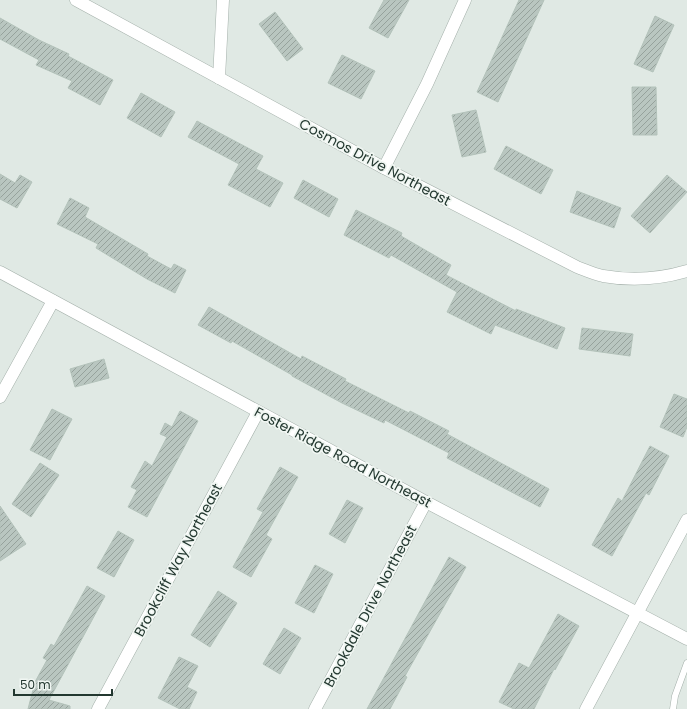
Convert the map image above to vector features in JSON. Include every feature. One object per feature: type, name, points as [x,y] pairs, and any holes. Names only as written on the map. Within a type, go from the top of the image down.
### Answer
[{"type":"street","name":"Cosmos Drive Northeast","points":[[76,0],[384,168],[577,267],[603,276],[644,279],[672,276],[687,271]]},
{"type":"street","points":[[219,78],[223,0]]},
{"type":"street","points":[[384,168],[427,84],[465,0]]},
{"type":"street","name":"Foster Ridge Road Northeast","points":[[0,272],[426,502],[687,639]]},
{"type":"street","points":[[0,397],[53,301]]},
{"type":"street","name":"Brookcliff Way Northeast","points":[[98,709],[258,412]]},
{"type":"street","name":"Brookdale Drive Northeast","points":[[315,709],[426,502]]},
{"type":"street","points":[[586,709],[687,520]]},
{"type":"lane","points":[[673,709],[675,696],[687,663]]},
{"type":"building","points":[[384,0],[409,0],[388,38],[369,28]]},
{"type":"building","points":[[519,0],[544,0],[498,102],[477,92]]},
{"type":"building","points":[[275,12],[303,49],[287,61],[259,24]]},
{"type":"building","points":[[655,16],[674,25],[653,72],[634,64]]},
{"type":"building","points":[[0,18],[39,40],[69,54],[68,56],[113,80],[100,105],[68,88],[72,81],[36,65],[39,60],[0,39]]},
{"type":"building","points":[[342,55],[375,71],[361,99],[328,83]]},
{"type":"building","points":[[632,87],[656,87],[657,135],[633,135]]},
{"type":"building","points":[[141,93],[175,112],[161,137],[127,118]]},
{"type":"building","points":[[476,110],[486,152],[462,157],[452,115]]},
{"type":"building","points":[[197,121],[263,156],[256,169],[283,183],[270,207],[228,185],[239,164],[188,137]]},
{"type":"building","points":[[506,146],[553,170],[541,194],[494,169]]},
{"type":"building","points":[[0,174],[15,183],[20,175],[32,182],[17,208],[0,199]]},
{"type":"building","points":[[667,175],[687,192],[650,233],[631,216]]},
{"type":"building","points":[[303,180],[338,199],[329,217],[294,198]]},
{"type":"building","points":[[577,191],[621,208],[614,228],[570,212]]},
{"type":"building","points":[[70,198],[89,208],[85,217],[148,254],[147,256],[171,269],[174,264],[186,270],[175,293],[147,279],[96,248],[98,244],[57,224]]},
{"type":"building","points":[[356,210],[402,233],[401,236],[451,265],[446,275],[516,311],[516,309],[565,328],[557,349],[495,325],[491,334],[447,312],[457,292],[391,255],[389,258],[344,235]]},
{"type":"building","points":[[209,307],[301,359],[302,356],[346,379],[345,381],[449,431],[447,434],[549,489],[540,507],[447,458],[449,453],[385,420],[384,423],[342,403],[232,341],[231,343],[198,325]]},
{"type":"building","points":[[582,328],[633,334],[630,356],[579,349]]},
{"type":"building","points":[[104,359],[109,378],[75,387],[70,369]]},
{"type":"building","points":[[674,394],[687,399],[687,427],[683,437],[660,427]]},
{"type":"building","points":[[52,409],[72,419],[50,460],[30,450]]},
{"type":"building","points":[[180,411],[198,421],[147,517],[128,507],[137,490],[131,487],[145,461],[152,466],[167,437],[160,434],[165,423],[172,427]]},
{"type":"building","points":[[650,446],[669,456],[649,495],[646,493],[612,556],[592,545],[618,498],[622,501]]},
{"type":"building","points":[[40,463],[59,475],[31,517],[12,504]]},
{"type":"building","points":[[280,467],[298,477],[266,535],[272,539],[251,577],[233,567],[263,512],[257,509]]},
{"type":"building","points":[[347,500],[363,508],[345,543],[329,534]]},
{"type":"building","points":[[0,506],[26,544],[0,561]]},
{"type":"building","points":[[118,531],[134,540],[114,577],[97,568]]},
{"type":"building","points":[[449,557],[466,567],[405,676],[407,677],[390,709],[367,709]]},
{"type":"building","points":[[315,565],[333,574],[314,613],[295,603]]},
{"type":"building","points":[[87,586],[105,596],[49,700],[70,706],[70,709],[28,709],[35,682],[47,660],[43,658],[51,644],[54,646]]},
{"type":"building","points":[[218,591],[237,603],[210,647],[191,635]]},
{"type":"building","points":[[558,614],[579,626],[555,670],[554,669],[534,709],[514,709],[499,702],[519,663],[529,668]]},
{"type":"building","points":[[284,628],[301,638],[280,674],[263,664]]},
{"type":"building","points":[[179,657],[198,666],[187,687],[197,692],[189,709],[180,709],[158,698]]}]
